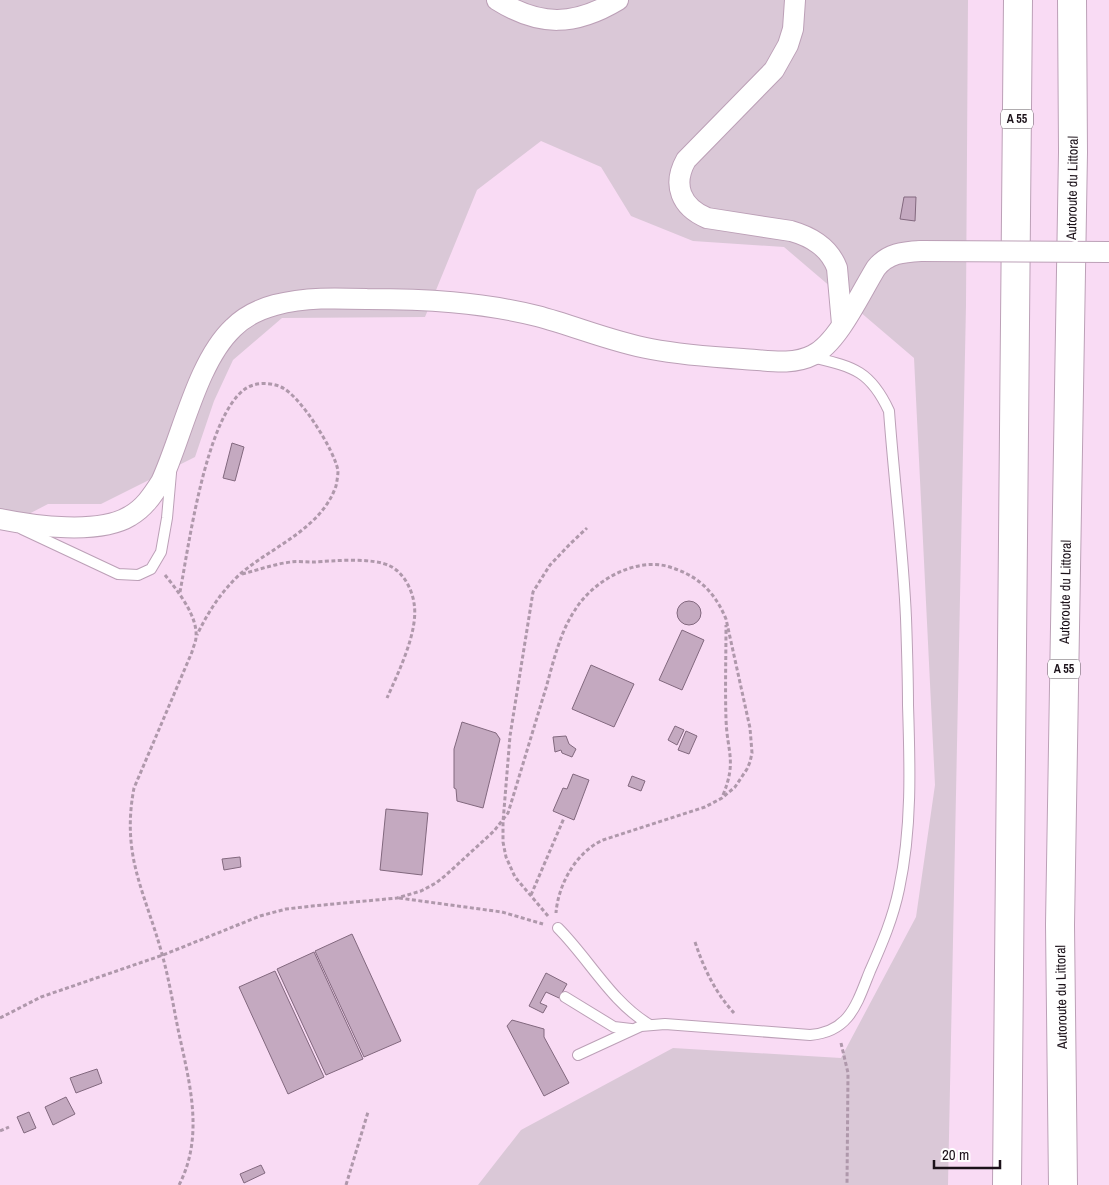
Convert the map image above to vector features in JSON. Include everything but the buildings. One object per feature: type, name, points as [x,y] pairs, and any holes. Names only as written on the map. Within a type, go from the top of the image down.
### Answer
[{"type":"highway","name":"A 55","points":[[1007,1185],[1018,0]]},
{"type":"highway","name":"Autoroute du Littoral","points":[[1063,1185],[1060,925],[1072,172],[1072,0]]},
{"type":"street","points":[[497,0],[516,10],[546,20],[567,20],[586,15],[618,0]]},
{"type":"street","points":[[796,0],[793,29],[782,58],[759,87],[686,160],[679,179],[680,192],[694,212],[707,218],[791,231],[803,234],[822,246],[834,260],[837,268],[842,324]]},
{"type":"street","points":[[0,519],[62,527],[93,526],[119,522],[138,511],[153,495],[167,468],[204,372],[226,336],[244,319],[259,310],[275,305],[304,299],[326,298],[448,301],[537,316],[632,344],[676,353],[782,361],[801,360],[811,356],[830,342],[880,263],[894,254],[920,251],[1109,252]]},
{"type":"lane","points":[[578,1055],[635,1029],[650,1025],[665,1024],[810,1035],[826,1033],[845,1022],[861,993],[892,920],[904,860],[910,755],[906,617],[889,411],[874,383],[844,365],[811,356]]},
{"type":"lane","points":[[0,519],[118,574],[138,575],[151,569],[161,552],[167,518],[174,447]]},
{"type":"lane","points":[[558,928],[574,944],[628,1010],[650,1025]]},
{"type":"lane","points":[[565,997],[614,1027],[635,1029]]},
{"type":"path","points":[[179,593],[200,487],[225,412],[244,390],[260,383],[283,388],[299,401],[322,436],[338,470],[337,483],[330,499],[318,516],[306,528],[262,556],[239,575],[209,610],[196,636],[192,652],[134,788],[130,808],[131,848],[136,876],[163,955],[192,1094],[194,1128],[192,1146],[184,1176],[179,1185]]},
{"type":"path","points":[[558,928],[518,882],[511,869],[503,842],[503,822],[510,736],[533,592],[550,566],[587,528]]},
{"type":"path","points":[[239,575],[290,562],[347,561],[380,563],[389,565],[397,570],[405,579],[414,604],[413,622],[409,644],[386,698]]},
{"type":"path","points":[[156,562],[179,593],[192,616],[196,636]]},
{"type":"path","points":[[0,1018],[41,997],[163,955],[232,926],[286,909],[397,898],[421,891],[436,883],[503,822],[508,812],[552,667],[567,623],[575,609],[584,598],[603,582],[626,568],[659,564],[682,570],[699,581],[715,598],[721,606],[726,619],[750,728],[752,753],[750,762],[747,770],[722,798],[705,807],[603,840],[588,849],[579,858],[561,888],[556,916],[558,928]]},
{"type":"path","points":[[722,798],[729,781],[732,760],[726,722],[726,619]]},
{"type":"path","points":[[531,895],[564,818]]},
{"type":"path","points":[[397,898],[502,912],[558,928]]},
{"type":"path","points":[[695,942],[711,981],[725,1003],[749,1031]]},
{"type":"path","points":[[837,1028],[848,1073],[847,1185]]},
{"type":"path","points":[[346,1185],[368,1112]]},
{"type":"path","points":[[0,1131],[9,1127]]},
{"type":"shaded area","points":[[0,0],[968,0],[966,305],[948,1185],[478,1185],[521,1130],[673,1048],[841,1058],[916,917],[935,785],[914,358],[784,247],[693,241],[631,216],[601,167],[541,141],[477,190],[425,317],[282,318],[233,360],[214,401],[195,457],[101,504],[48,504],[0,529]]}]
